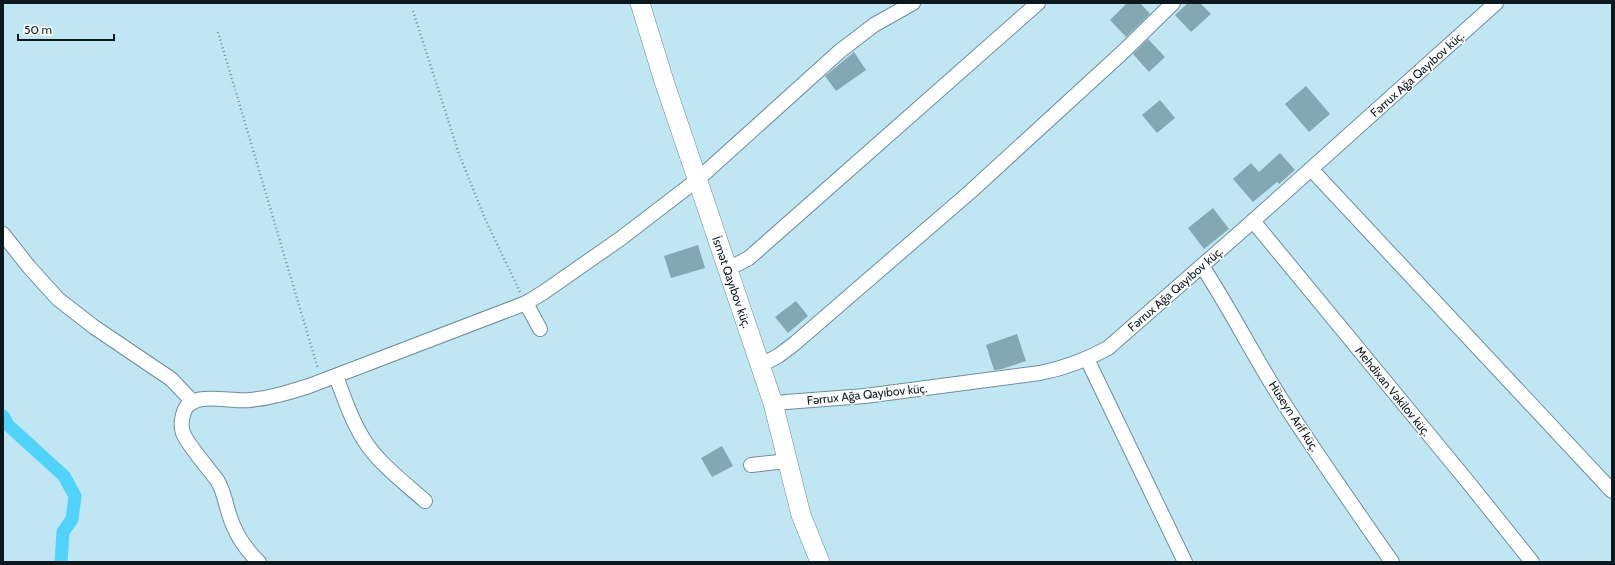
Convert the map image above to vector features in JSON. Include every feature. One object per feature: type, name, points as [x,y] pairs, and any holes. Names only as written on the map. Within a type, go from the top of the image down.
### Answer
[{"type":"street","name":"İsmət Qayıbov küç.","points":[[640,3],[697,180],[774,404],[801,515],[820,562]]},
{"type":"street","points":[[259,562],[246,550],[237,536],[228,513],[225,496],[217,481],[184,435],[181,422],[184,408],[192,402],[204,398],[248,401],[273,397],[336,376],[526,303],[620,239],[697,180],[840,51],[874,25],[913,3]]},
{"type":"street","points":[[728,269],[749,258],[1038,3]]},
{"type":"street","points":[[761,365],[778,356],[794,344],[970,192],[1124,52],[1173,3]]},
{"type":"street","name":"Fərrux Ağa Qayıbov küç.","points":[[774,404],[865,396],[1040,373],[1061,369],[1087,359],[1108,348],[1253,221],[1496,3]]},
{"type":"street","points":[[1311,169],[1612,491]]},
{"type":"street","name":"Mehdixan Vəkilov küç.","points":[[1253,221],[1532,562]]},
{"type":"street","points":[[3,234],[29,267],[58,299],[94,328],[171,379],[192,402]]},
{"type":"street","name":"Hüseyn Arif küç.","points":[[1202,266],[1283,402],[1392,562]]},
{"type":"street","points":[[526,303],[540,329]]},
{"type":"street","points":[[1087,359],[1185,562]]},
{"type":"street","points":[[336,376],[352,418],[364,441],[375,455],[425,501]]},
{"type":"street","points":[[751,466],[788,461]]},
{"type":"path","points":[[413,11],[458,154],[486,220],[526,303]]},
{"type":"path","points":[[218,32],[322,381]]},
{"type":"building","points":[[1127,3],[1140,3],[1150,14],[1126,37],[1110,20]]},
{"type":"building","points":[[1188,3],[1200,3],[1211,14],[1191,32],[1175,15]]},
{"type":"building","points":[[1148,39],[1165,57],[1149,72],[1133,54]]},
{"type":"building","points":[[854,52],[866,70],[836,91],[825,76]]},
{"type":"building","points":[[1306,86],[1330,114],[1309,132],[1285,104]]},
{"type":"building","points":[[1160,100],[1175,118],[1157,133],[1142,115]]},
{"type":"building","points":[[1280,153],[1295,170],[1279,184],[1277,182],[1253,202],[1233,179],[1251,163],[1259,172]]},
{"type":"building","points":[[1213,208],[1229,229],[1204,249],[1188,228]]},
{"type":"building","points":[[698,245],[705,268],[671,278],[664,256]]},
{"type":"building","points":[[796,301],[808,316],[788,333],[775,317]]},
{"type":"building","points":[[1017,334],[1026,361],[1002,369],[994,370],[986,345]]},
{"type":"building","points":[[722,446],[733,466],[712,477],[701,458]]},
{"type":"waterway","points":[[3,416],[8,425],[64,476],[75,496],[72,519],[63,532],[61,562]]}]
